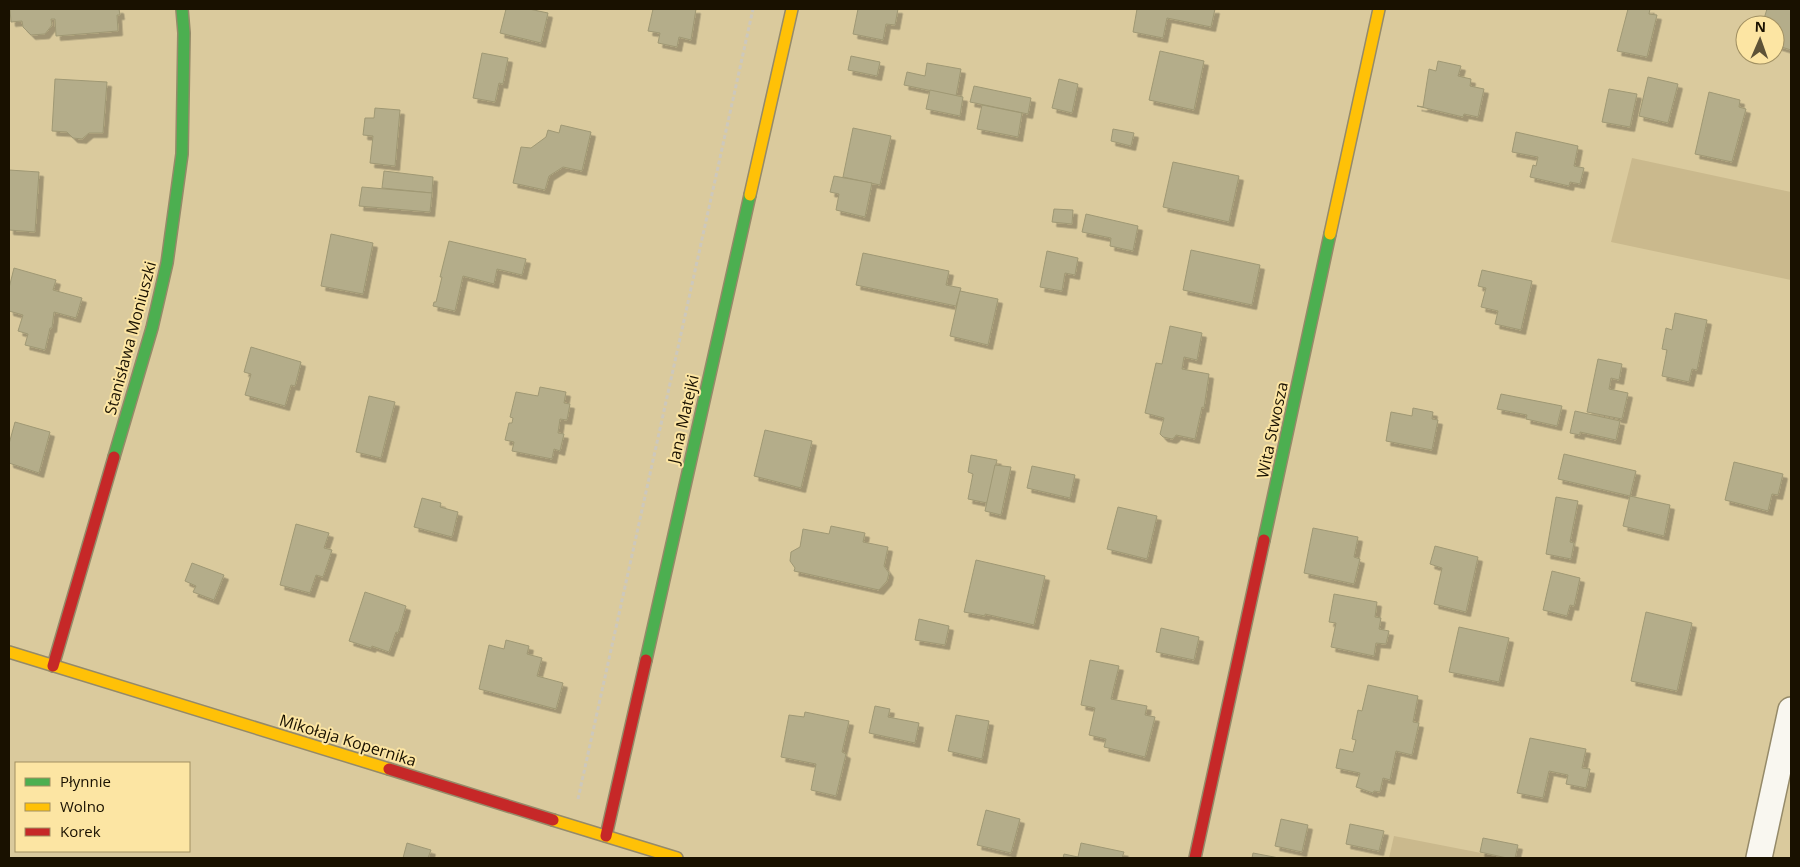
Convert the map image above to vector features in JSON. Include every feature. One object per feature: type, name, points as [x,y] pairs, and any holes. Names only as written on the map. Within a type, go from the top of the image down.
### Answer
[{"type":"street","name":"Stanisława Moniuszki","points":[[53,666],[152,328],[167,263],[182,154],[184,33],[182,9]]},
{"type":"street","name":"Jana Matejki","points":[[606,836],[792,9]]},
{"type":"street","name":"Wita Stwosza","points":[[1195,858],[1379,9]]},
{"type":"street","name":"Mikołaja Kopernika","points":[[9,652],[677,858]]},
{"type":"street","points":[[1759,858],[1791,710]]},
{"type":"path","points":[[553,820],[557,806],[565,809],[572,807],[578,799],[753,9]]},
{"type":"shaded area","points":[[1632,158],[1791,192],[1791,280],[1611,242]]},
{"type":"shaded area","points":[[1394,836],[1507,858],[1389,858]]},
{"type":"building","points":[[10,9],[119,9],[120,15],[117,15],[118,31],[56,36],[55,19],[51,19],[52,25],[45,34],[31,35],[23,27],[22,21],[11,22]]},
{"type":"building","points":[[506,9],[529,9],[548,13],[541,43],[500,33]]},
{"type":"building","points":[[653,9],[696,9],[691,40],[679,37],[677,47],[658,43],[660,33],[648,31]]},
{"type":"building","points":[[858,9],[898,9],[895,25],[886,24],[883,40],[853,34]]},
{"type":"building","points":[[1137,9],[1215,9],[1211,27],[1167,18],[1163,38],[1133,32]]},
{"type":"building","points":[[1628,9],[1650,9],[1649,14],[1657,15],[1647,57],[1617,51]]},
{"type":"building","points":[[1767,9],[1791,9],[1791,50],[1785,48],[1785,15],[1765,15]]},
{"type":"building","points":[[1160,51],[1204,61],[1194,110],[1149,100]]},
{"type":"building","points":[[482,53],[508,58],[503,84],[499,83],[495,102],[473,98]]},
{"type":"building","points":[[851,56],[880,62],[877,76],[848,70]]},
{"type":"building","points":[[1438,61],[1461,66],[1458,76],[1471,79],[1470,86],[1484,89],[1478,117],[1464,114],[1463,117],[1417,106],[1423,107],[1429,69],[1436,71]]},
{"type":"building","points":[[927,63],[961,69],[956,96],[904,85],[907,72],[925,76]]},
{"type":"building","points":[[1648,77],[1678,84],[1668,123],[1639,116]]},
{"type":"building","points":[[55,79],[107,82],[103,133],[89,133],[82,139],[73,138],[67,132],[52,131]]},
{"type":"building","points":[[1059,79],[1078,84],[1072,113],[1052,108]]},
{"type":"building","points":[[974,86],[1031,98],[1028,114],[970,102]]},
{"type":"building","points":[[1609,89],[1637,94],[1630,127],[1602,122]]},
{"type":"building","points":[[930,90],[963,97],[960,116],[926,109]]},
{"type":"building","points":[[1709,92],[1740,100],[1739,107],[1746,109],[1732,162],[1695,154]]},
{"type":"building","points":[[982,105],[1022,113],[1018,137],[977,129]]},
{"type":"building","points":[[375,108],[400,110],[395,166],[370,163],[373,136],[363,135],[365,118],[374,118]]},
{"type":"building","points":[[561,125],[591,132],[582,171],[563,167],[549,176],[545,190],[513,183],[521,147],[531,148],[546,137],[548,130],[559,133]]},
{"type":"building","points":[[853,128],[891,136],[880,185],[843,177]]},
{"type":"building","points":[[1113,129],[1134,133],[1131,146],[1111,141]]},
{"type":"building","points":[[1516,132],[1578,146],[1574,166],[1584,168],[1580,184],[1570,182],[1569,186],[1530,177],[1533,165],[1536,166],[1538,157],[1512,152]]},
{"type":"building","points":[[1173,162],[1239,176],[1229,222],[1163,207]]},
{"type":"building","points":[[9,170],[39,172],[35,232],[9,230]]},
{"type":"building","points":[[384,171],[433,177],[432,193],[382,188]]},
{"type":"building","points":[[834,176],[872,183],[865,217],[836,210],[839,194],[830,192]]},
{"type":"building","points":[[362,187],[432,193],[430,212],[359,206]]},
{"type":"building","points":[[1054,209],[1073,210],[1072,224],[1052,222]]},
{"type":"building","points":[[1086,214],[1138,226],[1133,251],[1110,246],[1111,238],[1082,232]]},
{"type":"building","points":[[331,234],[373,243],[363,294],[321,286]]},
{"type":"building","points":[[449,241],[526,259],[522,275],[497,269],[494,284],[463,276],[455,311],[433,306],[434,302],[436,302]]},
{"type":"building","points":[[1191,250],[1260,265],[1252,305],[1183,290]]},
{"type":"building","points":[[1047,251],[1078,258],[1075,275],[1065,273],[1062,291],[1040,287]]},
{"type":"building","points":[[863,253],[949,271],[946,285],[961,288],[956,306],[856,285]]},
{"type":"building","points":[[14,268],[56,280],[53,290],[82,298],[76,318],[54,312],[52,328],[50,328],[45,350],[25,345],[28,334],[18,331],[23,315],[9,311],[9,288]]},
{"type":"building","points":[[1482,270],[1532,281],[1521,330],[1495,324],[1498,311],[1481,307],[1486,288],[1478,286]]},
{"type":"building","points":[[960,291],[998,299],[988,345],[950,336]]},
{"type":"building","points":[[1675,313],[1707,320],[1697,370],[1692,369],[1689,382],[1662,376],[1667,350],[1662,349],[1666,328],[1672,330]]},
{"type":"building","points":[[1170,326],[1202,333],[1197,360],[1184,357],[1182,369],[1209,374],[1204,408],[1202,407],[1195,439],[1176,435],[1172,439],[1163,437],[1160,434],[1164,418],[1145,413],[1156,363],[1162,364]]},
{"type":"building","points":[[251,347],[301,362],[295,386],[291,385],[285,406],[245,395],[251,374],[244,372]]},
{"type":"building","points":[[1598,359],[1622,364],[1619,380],[1611,378],[1609,389],[1628,393],[1622,419],[1587,412]]},
{"type":"building","points":[[540,387],[566,392],[564,403],[570,404],[567,420],[560,419],[558,433],[564,434],[560,451],[554,449],[552,459],[512,451],[514,442],[505,440],[509,423],[512,423],[513,418],[510,417],[516,392],[538,396]]},
{"type":"building","points":[[1501,394],[1562,406],[1557,426],[1526,419],[1527,415],[1497,409]]},
{"type":"building","points":[[369,396],[395,402],[381,458],[356,452]]},
{"type":"building","points":[[1413,408],[1433,412],[1432,419],[1438,420],[1432,450],[1386,441],[1391,412],[1412,416]]},
{"type":"building","points":[[1575,411],[1620,421],[1616,440],[1580,432],[1580,435],[1570,433]]},
{"type":"building","points":[[15,422],[50,432],[39,473],[9,463],[9,444]]},
{"type":"building","points":[[765,430],[812,441],[801,488],[754,476]]},
{"type":"building","points":[[1564,454],[1636,471],[1630,496],[1558,479]]},
{"type":"building","points":[[971,455],[997,460],[987,503],[968,499],[973,474],[968,472]]},
{"type":"building","points":[[1734,462],[1783,474],[1778,495],[1772,494],[1768,511],[1725,500]]},
{"type":"building","points":[[995,465],[1011,467],[1001,515],[985,511]]},
{"type":"building","points":[[1032,466],[1075,475],[1070,498],[1027,488]]},
{"type":"building","points":[[1630,496],[1670,505],[1664,536],[1623,526]]},
{"type":"building","points":[[1556,497],[1578,501],[1570,542],[1574,543],[1571,559],[1546,554]]},
{"type":"building","points":[[422,498],[441,503],[440,507],[458,512],[452,537],[414,527]]},
{"type":"building","points":[[1118,507],[1157,516],[1147,559],[1107,549]]},
{"type":"building","points":[[296,524],[329,533],[324,548],[332,550],[323,577],[316,575],[310,593],[280,585]]},
{"type":"building","points":[[831,526],[865,533],[863,542],[888,547],[884,566],[889,573],[887,581],[879,590],[794,571],[795,568],[790,561],[791,552],[800,547],[803,529],[829,534]]},
{"type":"building","points":[[1313,528],[1358,537],[1354,557],[1360,559],[1354,584],[1304,573]]},
{"type":"building","points":[[1435,546],[1478,557],[1466,612],[1434,604],[1442,568],[1430,564]]},
{"type":"building","points":[[976,560],[1045,576],[1034,625],[985,614],[985,616],[964,612]]},
{"type":"building","points":[[192,563],[224,575],[214,600],[193,592],[196,586],[185,581]]},
{"type":"building","points":[[1552,571],[1580,578],[1574,606],[1570,605],[1567,616],[1543,610]]},
{"type":"building","points":[[365,592],[406,606],[398,633],[396,632],[389,652],[349,641]]},
{"type":"building","points":[[1334,594],[1377,602],[1375,617],[1381,618],[1379,629],[1389,631],[1386,644],[1376,643],[1374,656],[1331,647],[1336,623],[1329,622]]},
{"type":"building","points":[[1646,612],[1692,623],[1677,691],[1631,681]]},
{"type":"building","points":[[919,619],[949,626],[945,645],[915,640]]},
{"type":"building","points":[[1459,627],[1509,638],[1499,682],[1449,672]]},
{"type":"building","points":[[1161,628],[1199,637],[1194,660],[1156,652]]},
{"type":"building","points":[[506,640],[529,646],[527,654],[542,658],[537,676],[563,683],[556,709],[479,689],[489,645],[504,649]]},
{"type":"building","points":[[1090,660],[1119,666],[1111,699],[1147,706],[1145,715],[1155,717],[1145,757],[1104,747],[1106,739],[1089,735],[1095,708],[1081,705]]},
{"type":"building","points":[[1368,685],[1418,696],[1413,722],[1419,723],[1412,755],[1396,751],[1390,780],[1383,778],[1380,792],[1374,791],[1373,793],[1356,787],[1360,773],[1336,768],[1340,749],[1353,752],[1356,740],[1352,739],[1358,710],[1362,711]]},
{"type":"building","points":[[875,706],[890,709],[888,717],[919,723],[915,743],[869,733]]},
{"type":"building","points":[[805,712],[849,721],[842,752],[846,754],[836,796],[811,790],[816,764],[781,757],[789,715],[804,717]]},
{"type":"building","points":[[956,715],[989,721],[982,759],[948,751]]},
{"type":"building","points":[[1530,738],[1586,749],[1582,768],[1590,769],[1586,788],[1566,784],[1568,775],[1549,771],[1543,798],[1517,793]]},
{"type":"building","points":[[986,810],[1020,819],[1011,853],[977,845]]},
{"type":"building","points":[[1281,819],[1308,825],[1302,852],[1275,846]]},
{"type":"building","points":[[1350,824],[1384,831],[1379,851],[1346,844]]},
{"type":"building","points":[[1483,838],[1518,845],[1515,858],[1480,852]]},
{"type":"building","points":[[407,843],[431,850],[428,858],[403,858]]},
{"type":"building","points":[[1081,843],[1124,852],[1122,858],[1063,858],[1064,854],[1078,857]]},
{"type":"building","points":[[1253,853],[1279,858],[1252,858]]},
{"type":"traffic: fast","points":[[114,457],[152,328],[167,263],[182,154],[184,33],[182,9]]},
{"type":"traffic: fast","points":[[646,660],[750,195]]},
{"type":"traffic: fast","points":[[1264,540],[1330,234]]},
{"type":"traffic: slow","points":[[750,195],[792,9]]},
{"type":"traffic: slow","points":[[1330,234],[1379,9]]},
{"type":"traffic: slow","points":[[9,652],[389,769]]},
{"type":"traffic: slow","points":[[553,820],[677,858]]},
{"type":"traffic: jam","points":[[53,666],[114,457]]},
{"type":"traffic: jam","points":[[1195,858],[1264,540]]},
{"type":"traffic: jam","points":[[606,836],[646,660]]},
{"type":"traffic: jam","points":[[389,769],[553,820]]}]
